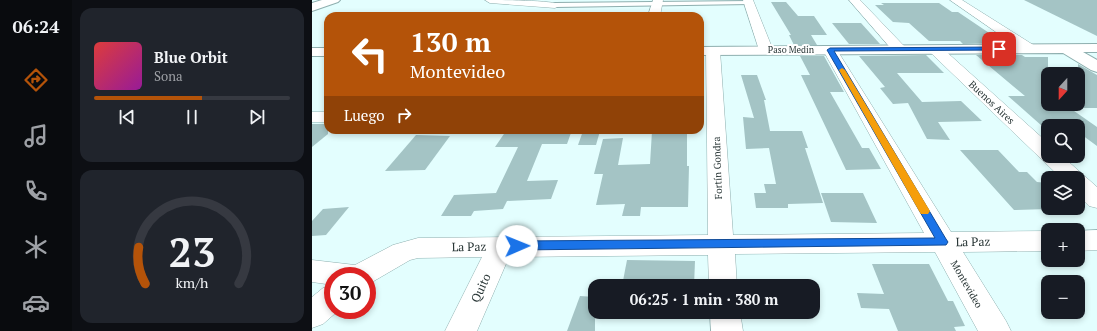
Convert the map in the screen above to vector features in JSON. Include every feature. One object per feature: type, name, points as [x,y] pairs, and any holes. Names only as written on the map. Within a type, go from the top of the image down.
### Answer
[{"type":"street","points":[[312,7],[334,0]]},
{"type":"street","points":[[490,0],[557,3]]},
{"type":"street","points":[[854,0],[899,49]]},
{"type":"street","points":[[955,0],[1030,49]]},
{"type":"street","points":[[748,1],[766,50]]},
{"type":"street","points":[[655,12],[657,2]]},
{"type":"street","points":[[550,12],[557,3]]},
{"type":"street","name":"Paso Medin","points":[[706,51],[1097,48]]},
{"type":"street","points":[[1067,49],[1097,67]]},
{"type":"street","name":"Montevideo","points":[[830,50],[994,331]]},
{"type":"street","name":"Buenos Aires","points":[[936,50],[1041,148]]},
{"type":"street","name":"Fortín Gondra","points":[[706,51],[708,115],[722,279]]},
{"type":"street","points":[[312,52],[324,52]]},
{"type":"street","name":"Buenos Aires","points":[[1058,163],[1066,171]]},
{"type":"street","points":[[1085,189],[1097,200]]},
{"type":"street","points":[[1085,241],[1097,240]]},
{"type":"street","name":"La Paz","points":[[376,267],[402,252],[418,248],[1041,241]]},
{"type":"street","name":"Quito","points":[[461,331],[501,246]]},
{"type":"street","points":[[312,271],[324,272]]},
{"type":"street","points":[[312,315],[324,305]]},
{"type":"street","points":[[726,319],[727,331]]},
{"type":"lane","points":[[557,3],[748,1]]},
{"type":"building","points":[[1024,0],[1097,0],[1097,36]]},
{"type":"building","points":[[771,2],[786,2],[798,16],[814,16],[827,35],[811,35],[817,45],[794,45],[789,35],[791,35]]},
{"type":"building","points":[[881,3],[939,3],[952,12],[958,12],[1004,43],[963,44],[960,41],[929,41],[909,23],[893,22],[875,5],[884,5]]},
{"type":"building","points":[[832,23],[861,23],[880,44],[849,44]]},
{"type":"building","points":[[926,55],[944,73],[897,73],[922,102],[961,101],[982,121],[938,122],[950,140],[927,139],[908,103],[893,104],[880,88],[885,87],[859,56]]},
{"type":"building","points":[[976,55],[1022,55],[1025,57],[1048,57],[1048,67],[1041,67],[1041,111],[1074,111],[1097,127],[1097,146],[1085,137],[1085,119],[1041,119],[1041,125],[1008,96],[1025,96]]},
{"type":"building","points":[[800,56],[824,56],[844,92],[830,92],[862,148],[869,148],[881,169],[846,170],[801,75],[810,75]]},
{"type":"building","points":[[1085,68],[1097,75],[1097,108],[1085,108]]},
{"type":"building","points":[[741,75],[757,75],[766,100],[764,100],[770,131],[802,131],[808,148],[805,148],[823,203],[788,204],[788,208],[756,208],[754,193],[766,193],[764,184],[776,184],[769,148],[746,149],[743,117],[754,118]]},
{"type":"building","points":[[312,124],[324,124],[324,134],[328,134],[312,147]]},
{"type":"building","points":[[504,134],[571,134],[567,144],[542,144],[527,181],[558,180],[551,199],[507,201],[503,209],[474,211],[471,216],[441,216],[454,195],[496,193],[518,147],[495,147]]},
{"type":"building","points":[[582,134],[599,134],[596,145],[578,145]]},
{"type":"building","points":[[652,134],[687,134],[687,166],[689,166],[688,207],[641,207],[640,216],[622,216],[625,204],[596,205],[603,174],[594,174],[603,139],[623,138],[618,165],[650,164]]},
{"type":"building","points":[[416,135],[450,136],[425,170],[385,171]]},
{"type":"building","points":[[960,150],[998,150],[1019,172],[1027,172],[1037,182],[1041,182],[1041,209],[1014,210]]},
{"type":"building","points":[[821,193],[863,193],[877,223],[831,222]]},
{"type":"building","points":[[349,207],[326,235],[312,236],[312,221],[323,209]]},
{"type":"building","points":[[627,260],[695,261],[694,279],[623,279]]},
{"type":"building","points":[[872,264],[929,264],[948,301],[953,301],[965,326],[954,327],[956,331],[898,331],[889,309],[861,308],[857,293],[884,294]]},
{"type":"building","points":[[580,296],[588,297],[588,319],[595,319],[595,331],[567,331]]},
{"type":"slow traffic","points":[[842,70],[924,211]]},
{"type":"route","points":[[517,246],[942,242],[830,50],[999,49]]}]
